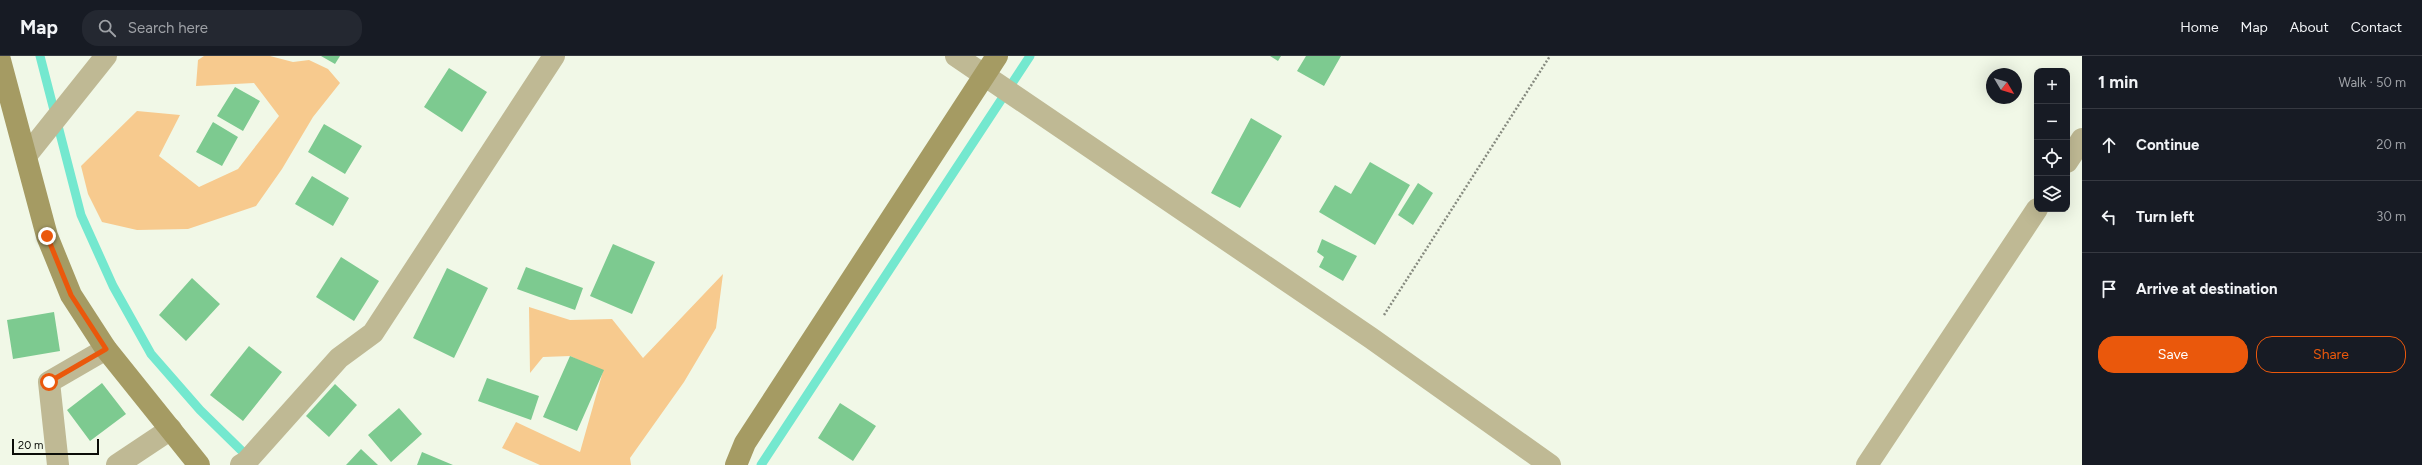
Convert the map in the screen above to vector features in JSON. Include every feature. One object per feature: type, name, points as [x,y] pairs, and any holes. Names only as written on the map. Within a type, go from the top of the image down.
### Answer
[{"type":"street","points":[[26,156],[106,56]]},
{"type":"street","points":[[241,465],[246,462],[339,358],[373,333],[554,56]]},
{"type":"street","points":[[956,56],[1371,338],[1550,465]]},
{"type":"street","points":[[736,465],[745,443],[997,56]]},
{"type":"street","points":[[0,60],[47,236],[71,295],[106,349],[199,465]]},
{"type":"street","points":[[2070,157],[2082,139]]},
{"type":"street","points":[[1867,465],[2035,212]]},
{"type":"street","points":[[58,465],[49,382],[106,349]]},
{"type":"street","points":[[117,465],[171,429]]},
{"type":"path","points":[[1371,338],[1550,56]]},
{"type":"shaded area","points":[[204,56],[270,56],[293,62],[309,60],[328,69],[340,83],[313,117],[282,169],[256,206],[188,229],[137,230],[102,222],[88,194],[81,166],[137,111],[180,115],[159,156],[199,187],[238,169],[279,116],[254,83],[196,86],[198,60]]},
{"type":"shaded area","points":[[723,274],[716,328],[684,382],[630,458],[631,465],[540,465],[502,448],[516,422],[580,452],[603,371],[570,356],[543,357],[530,373],[529,307],[570,320],[612,319],[643,358]]},
{"type":"building","points":[[321,56],[340,56],[335,64]]},
{"type":"building","points":[[1270,56],[1281,56],[1278,61]]},
{"type":"building","points":[[1306,56],[1341,56],[1324,86],[1297,71]]},
{"type":"building","points":[[449,68],[487,92],[462,132],[424,107]]},
{"type":"building","points":[[235,87],[260,101],[243,131],[217,116]]},
{"type":"building","points":[[1251,118],[1282,136],[1240,208],[1211,193]]},
{"type":"building","points":[[213,122],[238,137],[222,166],[196,152]]},
{"type":"building","points":[[324,124],[362,146],[345,174],[308,152]]},
{"type":"building","points":[[1370,162],[1410,185],[1375,245],[1319,212],[1335,185],[1351,194]]},
{"type":"building","points":[[312,176],[349,198],[333,226],[295,204]]},
{"type":"building","points":[[1418,183],[1433,193],[1413,225],[1398,215]]},
{"type":"building","points":[[1322,239],[1357,256],[1343,281],[1319,267],[1324,257],[1317,252]]},
{"type":"building","points":[[613,244],[655,262],[632,314],[590,296]]},
{"type":"building","points":[[341,257],[379,281],[354,321],[316,297]]},
{"type":"building","points":[[526,267],[583,288],[575,310],[517,289]]},
{"type":"building","points":[[447,268],[488,288],[454,358],[413,338]]},
{"type":"building","points":[[192,278],[220,304],[186,341],[159,315]]},
{"type":"building","points":[[54,312],[60,351],[13,359],[7,320]]},
{"type":"building","points":[[249,346],[282,372],[243,421],[210,395]]},
{"type":"building","points":[[570,356],[604,370],[577,431],[543,417]]},
{"type":"building","points":[[487,378],[539,396],[531,420],[478,401]]},
{"type":"building","points":[[102,383],[126,414],[90,441],[67,410]]},
{"type":"building","points":[[335,384],[357,405],[329,437],[306,416]]},
{"type":"building","points":[[840,403],[876,426],[853,461],[818,438]]},
{"type":"building","points":[[399,408],[422,434],[391,462],[368,435]]},
{"type":"building","points":[[361,449],[378,465],[346,465]]},
{"type":"building","points":[[422,452],[453,465],[417,465]]},
{"type":"waterway","points":[[40,56],[81,215],[113,286],[151,354],[200,410],[250,459]]},
{"type":"waterway","points":[[761,465],[1030,56]]},
{"type":"route","points":[[47,236],[71,295],[106,349],[49,382]]}]
